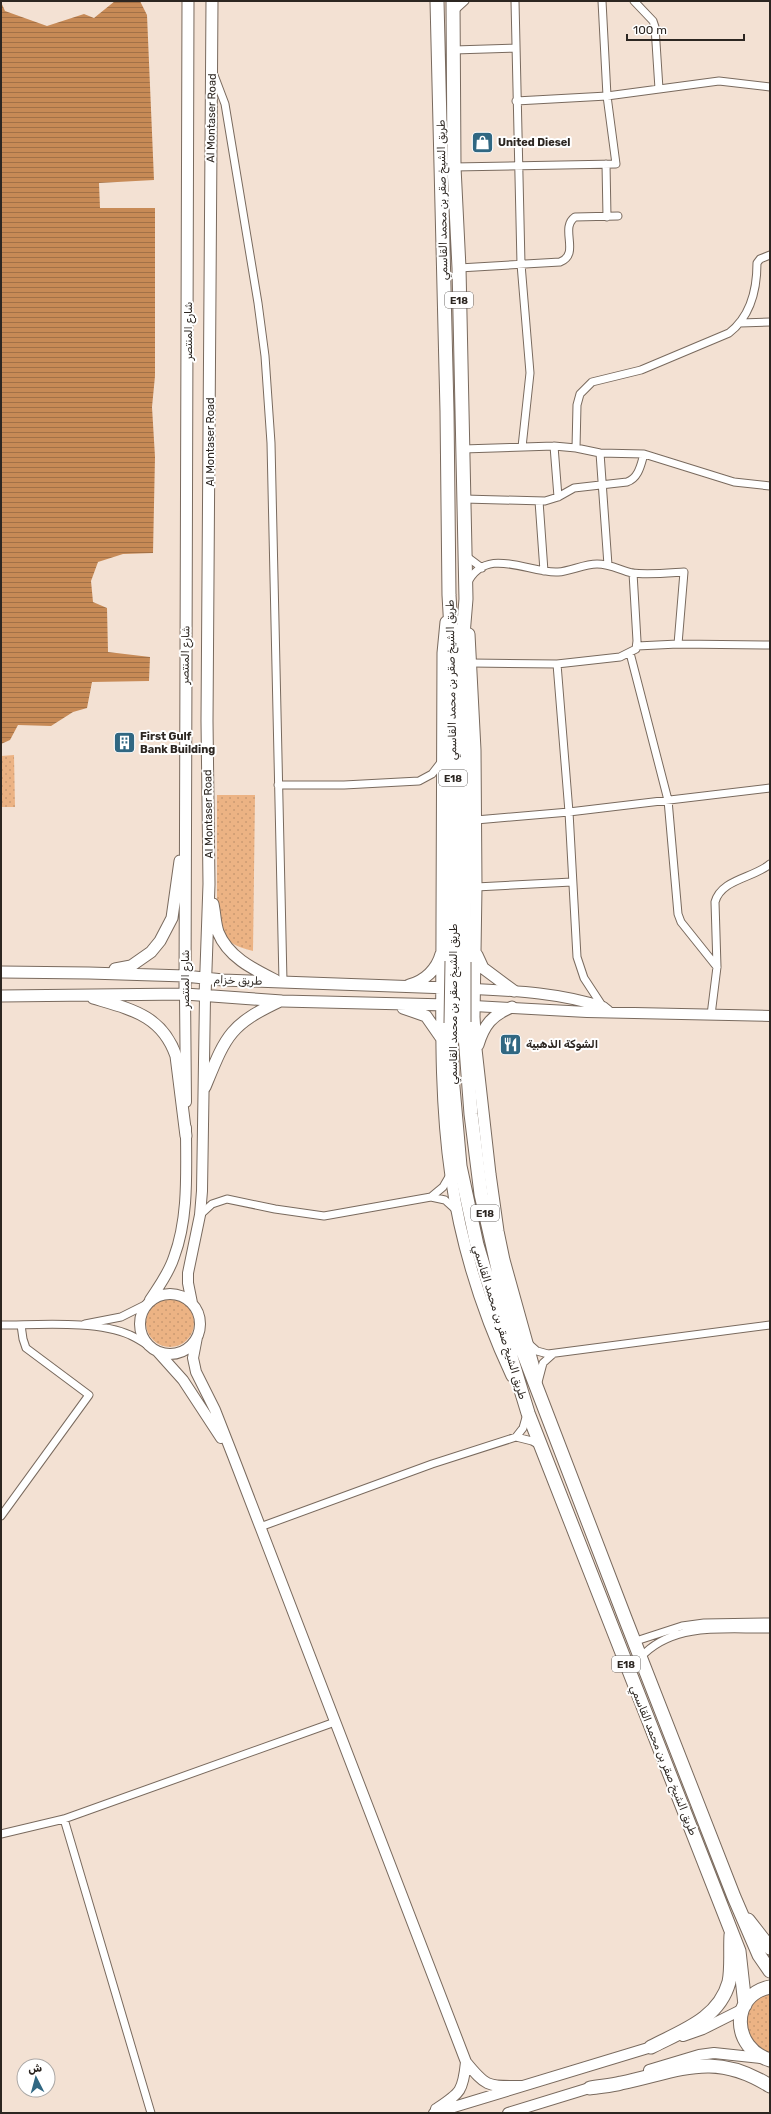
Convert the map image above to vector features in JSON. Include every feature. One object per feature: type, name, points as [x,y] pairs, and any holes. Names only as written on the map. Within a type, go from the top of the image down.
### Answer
[{"type":"highway","name":"طريق الشيخ صقر بن محمد القاسمي","points":[[437,1],[458,961],[457,1023],[452,1076],[460,1166],[477,1245],[521,1395],[739,1951],[744,2007],[740,2023],[742,2037],[750,2049],[766,2059]]},
{"type":"highway","name":"طريق الشيخ صقر بن محمد القاسمي","points":[[453,6],[454,167],[459,268],[466,593],[463,635],[465,839],[458,961]]},
{"type":"highway","name":"طريق الشيخ صقر بن محمد القاسمي","points":[[457,1023],[481,1194],[491,1244],[505,1300],[625,1618],[739,1910],[759,1955],[770,1971]]},
{"type":"highway","points":[[739,1910],[770,1948]]},
{"type":"highway","points":[[651,2047],[704,2019],[721,2001],[729,1981],[731,1932]]},
{"type":"highway","points":[[744,2007],[755,1994],[770,1987]]},
{"type":"highway","points":[[590,2088],[620,2084],[678,2068],[700,2065],[726,2067],[750,2074],[770,2086]]},
{"type":"main road","name":"شارع المنتصر","points":[[185,994],[186,823],[184,749],[188,427],[188,1]]},
{"type":"main road","name":"Al Montaser Road","points":[[209,884],[207,721],[212,1]]},
{"type":"main road","points":[[466,593],[475,750],[476,950],[474,1006],[476,1050],[498,1231],[504,1260],[528,1343],[541,1396]]},
{"type":"main road","points":[[449,595],[443,653],[442,1005],[445,1123],[450,1175],[464,1242],[478,1290],[503,1356],[521,1395]]},
{"type":"main road","points":[[89,973],[132,966],[151,952],[160,941],[172,918],[186,823]]},
{"type":"main road","name":"شارع المنتصر","points":[[205,997],[209,884]]},
{"type":"main road","points":[[209,884],[218,932],[230,952],[248,966],[280,982]]},
{"type":"main road","points":[[399,986],[412,984],[427,976],[439,960],[442,947]]},
{"type":"main road","points":[[476,950],[483,968],[514,991]]},
{"type":"main road","name":"طريق خزام","points":[[1,972],[185,976],[280,982],[474,989]]},
{"type":"main road","name":"طريق خزام","points":[[1,996],[185,994],[205,997],[282,1001],[474,1006]]},
{"type":"main road","points":[[83,995],[134,1011],[150,1020],[163,1032],[172,1046],[176,1056],[186,1136]]},
{"type":"main road","points":[[205,1087],[221,1048],[229,1035],[249,1018],[282,1001]]},
{"type":"main road","points":[[391,1004],[426,1016],[443,1040]]},
{"type":"main road","points":[[476,1050],[485,1026],[498,1013],[512,1007]]},
{"type":"street","points":[[453,6],[465,1]]},
{"type":"street","points":[[515,1],[516,100],[521,264],[530,373],[522,447]]},
{"type":"street","points":[[454,167],[616,164],[607,96],[602,1]]},
{"type":"street","points":[[634,1],[653,22],[655,28],[659,89]]},
{"type":"street","points":[[454,50],[515,48]]},
{"type":"street","points":[[212,72],[224,104],[258,303],[265,356],[271,443],[278,786],[280,982]]},
{"type":"street","points":[[516,100],[607,96],[719,81],[770,87]]},
{"type":"street","points":[[606,164],[607,216]]},
{"type":"street","points":[[459,268],[565,260],[570,252],[569,226],[572,219],[576,217],[618,216]]},
{"type":"street","points":[[576,448],[577,405],[580,394],[592,382],[641,370],[722,336],[740,323],[754,294],[757,263],[763,257],[770,255]]},
{"type":"street","points":[[740,323],[770,322]]},
{"type":"street","points":[[554,446],[558,497]]},
{"type":"street","points":[[463,449],[554,446],[576,448],[600,453],[644,454],[734,482],[770,486]]},
{"type":"street","points":[[600,453],[608,565]]},
{"type":"street","points":[[464,499],[539,501],[558,497],[574,488],[627,482],[633,480],[637,475],[644,454]]},
{"type":"street","points":[[539,501],[544,571]]},
{"type":"street","points":[[465,555],[472,562],[482,568]]},
{"type":"street","points":[[466,593],[472,576],[482,568],[493,564],[512,563],[544,571],[558,572],[596,564],[608,565],[633,573],[684,572],[678,644]]},
{"type":"street","points":[[633,573],[637,646]]},
{"type":"street","points":[[471,663],[557,664],[620,657],[630,653],[637,646],[678,644],[770,645]]},
{"type":"street","points":[[630,653],[668,800],[680,922],[717,967]]},
{"type":"street","points":[[557,664],[569,812],[578,964],[584,978],[606,1010]]},
{"type":"street","points":[[278,786],[344,785],[419,781],[432,774],[437,769],[443,756]]},
{"type":"street","points":[[476,820],[569,812],[770,788]]},
{"type":"street","points":[[711,1015],[717,967],[717,895],[723,888],[770,864]]},
{"type":"street","points":[[476,887],[572,882]]},
{"type":"street","points":[[474,989],[564,996],[606,1010]]},
{"type":"street","name":"شارع المنتصر","points":[[149,1302],[166,1275],[174,1258],[184,1219],[186,1136],[185,994]]},
{"type":"street","name":"شارع المنتصر","points":[[192,1303],[188,1283],[188,1273],[200,1215],[202,1192],[205,1087],[205,997]]},
{"type":"street","points":[[474,1006],[587,1012],[606,1010],[770,1016]]},
{"type":"street","points":[[431,1197],[443,1188],[450,1175]]},
{"type":"street","points":[[200,1215],[212,1204],[227,1199],[275,1209],[324,1216],[431,1197],[445,1200],[457,1211]]},
{"type":"street","points":[[79,1325],[121,1316],[165,1293],[184,1297],[192,1303],[200,1319],[193,1358],[196,1372],[215,1410],[466,2062],[481,2080],[489,2085],[521,2086]]},
{"type":"street","points":[[149,1302],[139,1319],[139,1329],[143,1338],[183,1380],[233,1456]]},
{"type":"street","points":[[1,1325],[79,1325],[120,1331],[131,1335],[153,1349],[166,1354],[184,1350],[197,1337]]},
{"type":"street","points":[[1,1516],[89,1395],[26,1348],[23,1340],[21,1325]]},
{"type":"street","points":[[528,1343],[537,1351],[554,1353],[770,1325]]},
{"type":"street","points":[[538,1382],[542,1363],[554,1353]]},
{"type":"street","points":[[516,1437],[525,1423],[528,1413]]},
{"type":"street","points":[[260,1527],[432,1464],[516,1437],[532,1441],[541,1446]]},
{"type":"street","points":[[639,1640],[682,1626],[704,1623],[770,1622]]},
{"type":"street","points":[[644,1653],[659,1641],[674,1634],[696,1630],[770,1629]]},
{"type":"street","points":[[1,1834],[64,1819],[335,1722]]},
{"type":"street","points":[[64,1819],[151,2113]]},
{"type":"street","points":[[434,2113],[651,2047],[702,2029],[744,2007]]},
{"type":"street","points":[[508,2113],[700,2055],[733,2054],[766,2059]]},
{"type":"street","points":[[429,2113],[454,2097],[461,2089],[466,2062]]},
{"type":"shaded area","points":[[115,1],[140,1],[147,15],[154,180],[99,183],[100,208],[155,208],[155,376],[152,407],[155,457],[153,553],[123,554],[98,562],[91,581],[93,602],[107,608],[108,652],[150,657],[149,681],[92,682],[87,708],[73,712],[51,726],[18,725],[10,740],[1,744],[1,2],[5,11],[47,26],[84,14],[94,18]]},
{"type":"shaded area","points":[[14,755],[15,807],[1,807],[1,756]]},
{"type":"shaded area","points":[[217,795],[255,795],[253,951],[237,946],[228,940],[222,930],[217,914]]},
{"type":"shaded area","points":[[165,1299],[175,1299],[187,1306],[194,1318],[194,1328],[187,1340],[175,1347],[165,1347],[157,1343],[150,1336],[146,1328],[146,1318],[150,1310],[157,1303]]},
{"type":"shaded area","points":[[770,1992],[770,2054],[750,2042],[745,2028],[747,2010],[758,1997]]},
{"type":"place","name":"United Diesel","points":[[483,142]]},
{"type":"place","name":"First Gulf Bank Building","points":[[124,742]]},
{"type":"place","name":"الشوكة الذهبية","points":[[510,1044]]}]
